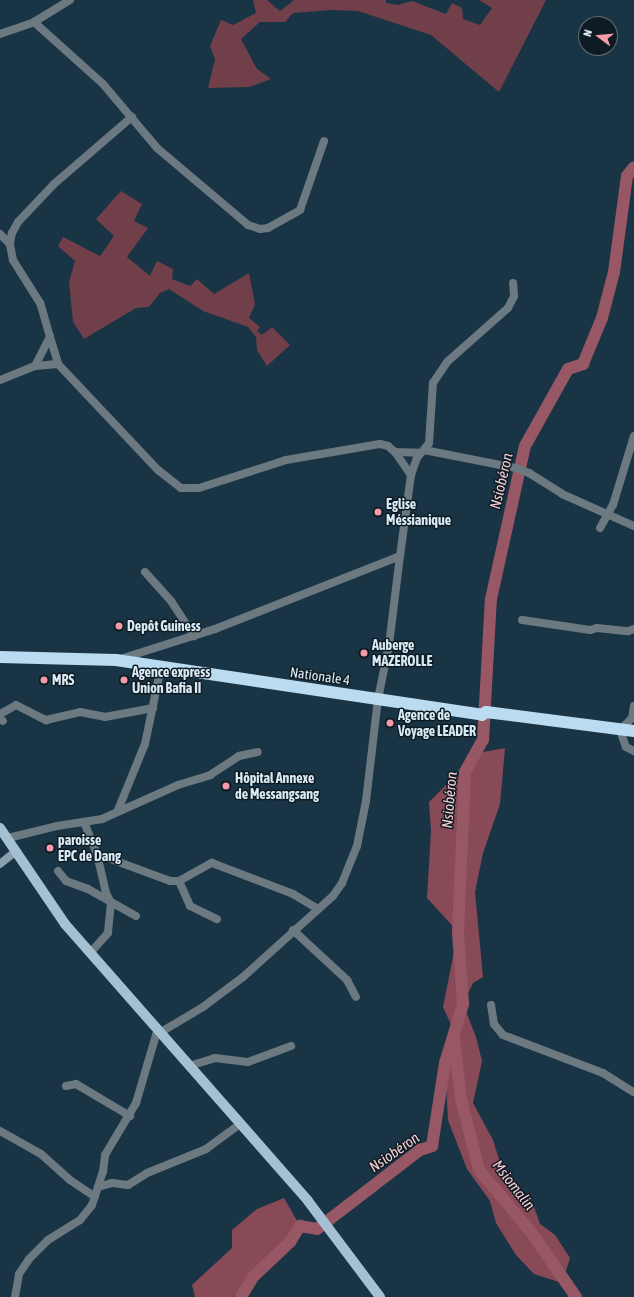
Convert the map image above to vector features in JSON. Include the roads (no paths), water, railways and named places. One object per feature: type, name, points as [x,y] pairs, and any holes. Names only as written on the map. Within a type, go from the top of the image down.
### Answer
[{"type":"highway","name":"Nationale 4","points":[[0,657],[116,660],[484,714],[634,731]]},
{"type":"main road","points":[[0,828],[65,924],[125,995],[161,1032],[308,1201],[380,1297]]},
{"type":"street","points":[[0,34],[34,22],[70,0]]},
{"type":"street","points":[[34,22],[104,84],[157,148],[176,166],[239,218],[260,229],[277,224],[300,210],[324,142]]},
{"type":"street","points":[[132,117],[54,184],[18,222],[10,244],[13,260],[40,303],[58,364],[158,470],[181,488],[199,488],[280,461],[366,445],[388,446],[395,452],[411,475]]},
{"type":"street","points":[[0,234],[10,244]]},
{"type":"street","points":[[15,1297],[19,1274],[29,1259],[48,1240],[80,1220],[95,1197],[103,1172],[105,1155],[130,1116],[149,1067],[155,1038],[161,1032],[221,994],[318,909],[342,883],[357,846],[366,801],[378,699],[389,645],[411,475],[422,451],[429,443],[431,430],[432,388],[438,373],[508,308],[514,296],[512,283]]},
{"type":"street","points":[[35,366],[50,337]]},
{"type":"street","points":[[0,380],[35,366],[58,364]]},
{"type":"street","points":[[600,528],[609,514],[634,436]]},
{"type":"street","points":[[395,452],[422,451],[516,468],[529,473],[562,494],[634,526]]},
{"type":"street","points":[[116,660],[194,636],[400,556]]},
{"type":"street","points":[[145,572],[171,601],[194,636]]},
{"type":"street","points":[[522,620],[590,630],[597,628],[628,632],[634,629]]},
{"type":"street","points":[[118,810],[145,744],[161,667]]},
{"type":"street","points":[[1,718],[16,705],[46,720],[80,712],[105,717],[153,708]]},
{"type":"street","points":[[634,706],[633,716],[620,730],[626,747],[634,751]]},
{"type":"street","points":[[8,838],[58,826],[102,819],[118,810],[210,774],[239,756],[258,752]]},
{"type":"street","points":[[84,822],[97,854],[106,893],[111,903],[108,933],[90,953]]},
{"type":"street","points":[[0,864],[16,851]]},
{"type":"street","points":[[97,854],[170,881],[179,881],[212,863],[293,894],[318,909]]},
{"type":"street","points":[[58,871],[66,881],[136,916]]},
{"type":"street","points":[[179,881],[190,906],[217,919]]},
{"type":"street","points":[[293,930],[347,980],[356,997]]},
{"type":"street","points":[[491,1005],[494,1024],[503,1035],[603,1073],[634,1092]]},
{"type":"street","points":[[189,1066],[215,1058],[248,1062],[291,1046]]},
{"type":"street","points":[[66,1086],[76,1084],[130,1116]]},
{"type":"street","points":[[98,1187],[112,1183],[128,1185],[147,1173],[206,1149],[240,1124]]},
{"type":"street","points":[[0,1131],[41,1154],[75,1184],[95,1197]]},
{"type":"street","points":[[103,1172],[112,1183]]},
{"type":"waterway","name":"Nsiobéron","points":[[241,1297],[253,1277],[290,1242],[300,1226],[317,1229],[420,1150],[432,1146],[445,1063],[463,1004],[458,932],[465,772],[483,740],[491,599],[525,446],[568,369],[583,364],[602,318],[614,272],[627,176],[634,167]]},
{"type":"waterway","name":"Msiomalin","points":[[454,1037],[461,1099],[479,1170],[531,1232],[576,1297]]},
{"type":"place","name":"Eglise Méssianique","points":[[378,512]]},
{"type":"place","name":"Depôt Guiness","points":[[119,626]]},
{"type":"place","name":"Auberge MAZEROLLE","points":[[364,653]]},
{"type":"place","name":"MRS","points":[[44,680]]},
{"type":"place","name":"Agence express Union Bafia II","points":[[124,680]]},
{"type":"place","name":"Agence de Voyage LEADER","points":[[390,723]]},
{"type":"place","name":"Hôpital Annexe de Messangsang","points":[[226,786]]},
{"type":"place","name":"paroisse EPC de Dang","points":[[50,848]]}]
